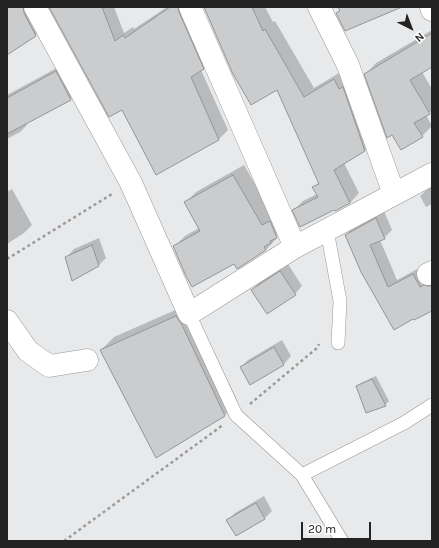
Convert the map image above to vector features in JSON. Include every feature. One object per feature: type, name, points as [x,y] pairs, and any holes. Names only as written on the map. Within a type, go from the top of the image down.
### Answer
[{"type":"street","points":[[34,7],[131,183],[189,314],[295,247],[432,174]]},
{"type":"street","points":[[190,7],[295,247]]},
{"type":"street","points":[[319,7],[348,65],[394,194]]},
{"type":"street","points":[[7,320],[28,351],[49,366],[87,360]]},
{"type":"lane","points":[[327,230],[340,301],[338,343]]},
{"type":"lane","points":[[189,314],[236,415],[302,475],[342,541]]},
{"type":"lane","points":[[302,475],[404,423],[432,405]]},
{"type":"path","points":[[7,259],[131,183]]},
{"type":"path","points":[[64,541],[236,415],[317,348],[320,341]]},
{"type":"building","points":[[7,7],[23,7],[24,13],[36,36],[7,55]]},
{"type":"building","points":[[49,7],[102,7],[115,41],[123,35],[125,38],[170,7],[178,7],[204,69],[191,77],[219,140],[156,175],[122,110],[109,117]]},
{"type":"building","points":[[204,7],[252,7],[263,31],[265,29],[304,97],[334,79],[339,89],[343,87],[365,151],[334,170],[350,203],[300,227],[292,210],[318,197],[312,187],[319,184],[277,90],[251,105],[233,74]]},
{"type":"building","points":[[338,7],[402,7],[345,31],[336,13],[340,11]]},
{"type":"building","points":[[432,33],[432,67],[410,80],[430,114],[414,123],[423,137],[401,150],[392,135],[387,138],[364,74]]},
{"type":"building","points":[[56,71],[71,100],[7,134],[7,98]]},
{"type":"building","points":[[233,175],[262,225],[270,221],[277,238],[270,241],[271,243],[264,247],[266,250],[237,269],[234,264],[192,287],[173,246],[200,231],[184,202]]},
{"type":"building","points":[[376,218],[385,239],[370,245],[388,287],[413,274],[420,287],[424,285],[432,286],[432,311],[414,320],[413,319],[394,330],[361,272],[345,235]]},
{"type":"building","points":[[92,245],[99,266],[72,281],[65,257]]},
{"type":"building","points":[[280,271],[296,295],[267,314],[251,290]]},
{"type":"building","points":[[176,316],[182,325],[225,416],[156,458],[100,350]]},
{"type":"building","points":[[274,347],[284,365],[250,385],[240,367]]},
{"type":"building","points":[[372,379],[386,406],[366,413],[356,386]]},
{"type":"building","points":[[256,503],[265,519],[236,536],[226,520]]}]
